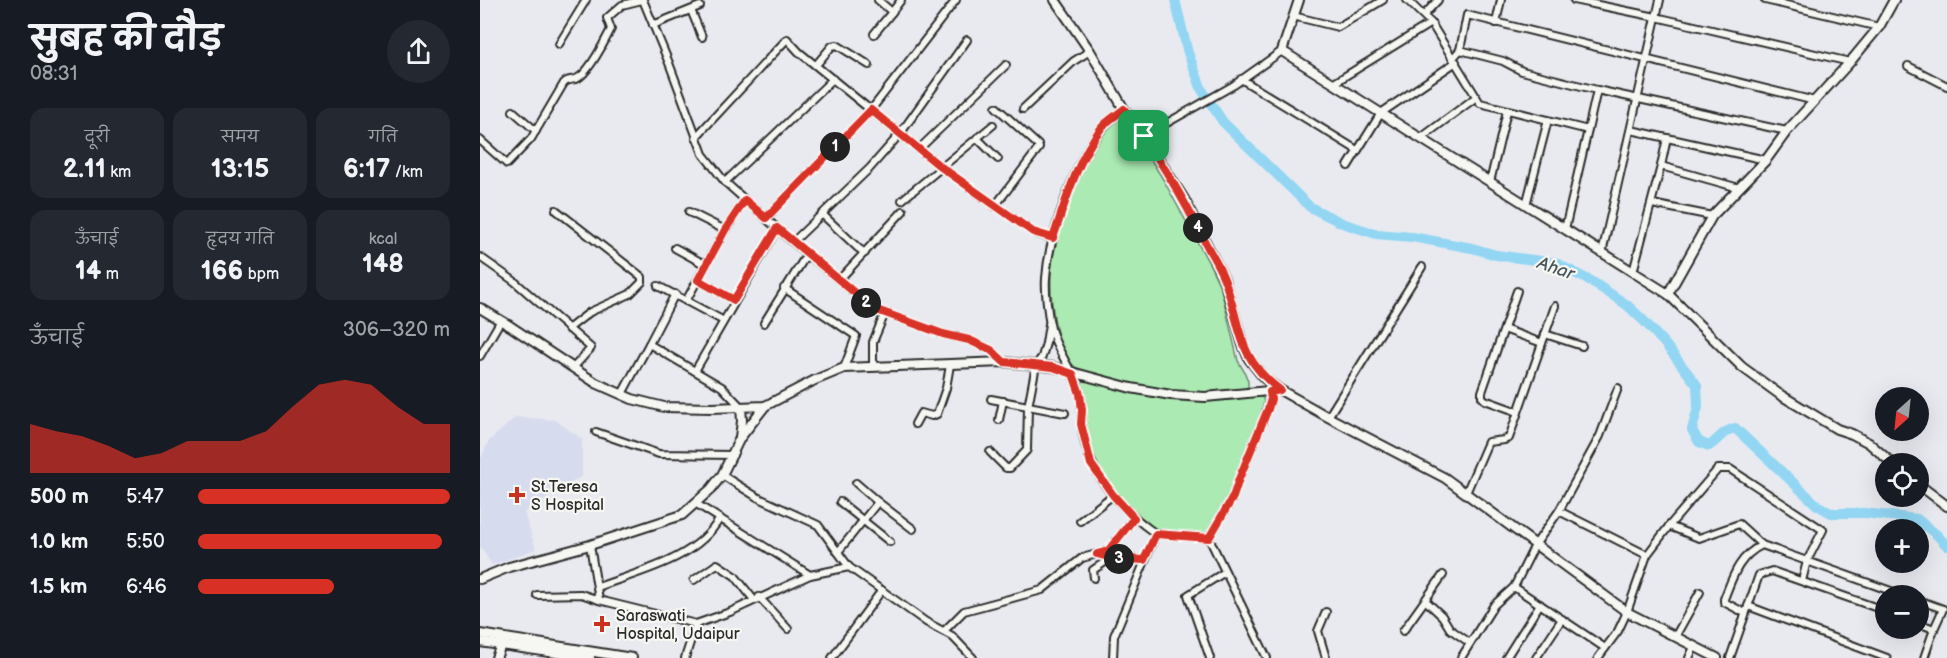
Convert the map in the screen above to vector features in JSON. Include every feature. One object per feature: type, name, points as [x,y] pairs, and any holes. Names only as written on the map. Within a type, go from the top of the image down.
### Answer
[{"type":"street","points":[[559,44],[586,0]]},
{"type":"street","points":[[480,140],[507,164],[531,139],[564,83],[568,79],[577,78],[586,69],[611,29],[607,18],[622,5],[643,0],[703,154],[725,182],[874,309],[943,334],[969,340],[991,350],[1004,362]]},
{"type":"street","points":[[878,0],[892,12]]},
{"type":"street","points":[[874,34],[901,0]]},
{"type":"street","points":[[766,218],[871,110],[956,0]]},
{"type":"street","points":[[1055,0],[1184,199],[1224,279],[1249,359],[1264,378],[1280,390],[1328,417],[1445,478],[1627,612],[1717,658]]},
{"type":"street","points":[[1144,136],[1234,85],[1282,51],[1299,0]]},
{"type":"street","points":[[1293,16],[1338,27],[1383,0]]},
{"type":"street","points":[[1407,0],[1431,23],[1480,103],[1588,130]]},
{"type":"street","points":[[1424,15],[1438,0]]},
{"type":"street","points":[[1496,23],[1501,0]]},
{"type":"street","points":[[1574,0],[1598,2],[1850,62]]},
{"type":"street","points":[[1602,253],[1660,0]]},
{"type":"street","points":[[1765,0],[1879,27]]},
{"type":"street","points":[[1668,294],[1712,216],[1766,160],[1787,131],[1850,62],[1879,27],[1894,0]]},
{"type":"street","points":[[653,26],[700,6]]},
{"type":"street","points":[[691,10],[702,37]]},
{"type":"street","points":[[1348,166],[1381,113],[1455,60],[1460,50],[1467,15],[1815,100]]},
{"type":"street","points":[[1334,83],[1431,23]]},
{"type":"street","points":[[696,137],[787,39],[941,167],[1033,232],[1053,238]]},
{"type":"street","points":[[793,242],[870,168],[900,134],[967,40]]},
{"type":"street","points":[[816,65],[832,46],[837,45],[869,64]]},
{"type":"street","points":[[1460,50],[1503,61],[1522,70],[1597,90],[1787,131]]},
{"type":"street","points":[[1023,109],[1074,61],[1090,51]]},
{"type":"street","points":[[1282,51],[1668,294],[1742,367],[1837,429],[1869,442],[1881,453]]},
{"type":"street","points":[[919,149],[1006,65]]},
{"type":"street","points":[[1908,66],[1947,86]]},
{"type":"street","points":[[725,182],[833,79]]},
{"type":"street","points":[[1241,79],[1357,150]]},
{"type":"street","points":[[1565,229],[1597,90]]},
{"type":"street","points":[[1421,138],[1475,98]]},
{"type":"street","points":[[995,206],[1039,148],[996,107]]},
{"type":"street","points":[[990,452],[1006,468],[1010,468],[1027,450],[1028,407],[1036,365],[1042,357],[1046,343],[1049,320],[1046,279],[1053,238],[1074,177],[1086,153],[1103,125],[1124,109]]},
{"type":"street","points":[[513,111],[536,131]]},
{"type":"street","points":[[1490,182],[1507,111]]},
{"type":"street","points":[[1526,205],[1548,120]]},
{"type":"street","points":[[902,200],[993,125]]},
{"type":"street","points":[[1631,130],[1766,160]]},
{"type":"street","points":[[977,138],[998,159]]},
{"type":"street","points":[[1633,272],[1667,138]]},
{"type":"street","points":[[1661,166],[1739,188]]},
{"type":"street","points":[[686,301],[725,230],[745,200]]},
{"type":"street","points":[[1652,204],[1712,216]]},
{"type":"street","points":[[556,210],[642,277],[642,282],[630,294],[590,312],[568,329]]},
{"type":"street","points":[[839,280],[903,211]]},
{"type":"street","points":[[689,212],[725,230]]},
{"type":"street","points":[[823,215],[865,253]]},
{"type":"street","points":[[695,371],[722,320],[777,228]]},
{"type":"street","points":[[675,248],[706,265]]},
{"type":"street","points":[[764,323],[807,254]]},
{"type":"street","points":[[480,257],[514,281],[591,348],[573,368]]},
{"type":"street","points":[[1328,417],[1422,267]]},
{"type":"street","points":[[698,280],[734,300]]},
{"type":"street","points":[[658,286],[722,320]]},
{"type":"street","points":[[784,288],[856,336],[844,368]]},
{"type":"street","points":[[1517,291],[1482,398],[1518,412]]},
{"type":"street","points":[[622,394],[675,294]]},
{"type":"street","points":[[1466,493],[1488,442],[1509,438],[1555,306]]},
{"type":"street","points":[[480,308],[596,384],[622,394],[664,407],[765,406]]},
{"type":"street","points":[[873,367],[873,342],[885,313]]},
{"type":"street","points":[[480,356],[501,320]]},
{"type":"street","points":[[1049,320],[1056,344],[1073,374],[1080,394],[1081,424],[1091,464],[1113,495],[1134,518],[1156,534],[1209,538]]},
{"type":"street","points":[[1504,329],[1542,343]]},
{"type":"street","points":[[1545,334],[1582,346]]},
{"type":"street","points":[[649,344],[722,387],[741,407],[740,438]]},
{"type":"street","points":[[480,579],[509,567],[590,545],[682,515],[722,475],[740,438],[765,406],[844,368],[1004,362],[1053,367],[1131,388],[1171,395],[1205,397],[1280,390]]},
{"type":"street","points":[[915,424],[921,413],[932,416],[937,414],[946,388],[950,365]]},
{"type":"street","points":[[1461,658],[1494,605],[1514,587],[1535,545],[1559,511],[1600,436],[1618,388]]},
{"type":"street","points":[[1209,538],[1233,497],[1268,409],[1271,399],[1270,392]]},
{"type":"street","points":[[991,399],[1065,413]]},
{"type":"street","points":[[999,420],[1004,401]]},
{"type":"street","points":[[596,432],[659,454],[733,455]]},
{"type":"street","points":[[1598,658],[1618,631],[1647,555],[1718,469],[1730,469],[1823,530],[1807,561],[1802,581]]},
{"type":"street","points":[[722,475],[757,497],[818,525],[849,567],[926,622],[952,636],[973,658]]},
{"type":"street","points":[[856,483],[913,529]]},
{"type":"street","points":[[1929,492],[1947,506]]},
{"type":"street","points":[[1080,521],[1113,495]]},
{"type":"street","points":[[838,552],[878,501]]},
{"type":"street","points":[[840,502],[890,542]]},
{"type":"street","points":[[695,503],[810,575]]},
{"type":"street","points":[[1559,511],[1647,555]]},
{"type":"street","points":[[598,587],[683,555],[712,533],[720,518]]},
{"type":"street","points":[[944,631],[964,611],[1042,590],[1082,558],[1108,551],[1134,518]]},
{"type":"street","points":[[1669,526],[1699,538],[1738,524],[1762,545],[1875,585]]},
{"type":"street","points":[[1113,658],[1114,636],[1156,534]]},
{"type":"street","points":[[1209,538],[1267,658]]},
{"type":"street","points":[[590,545],[599,600]]},
{"type":"street","points":[[1762,545],[1745,556],[1736,571],[1724,602],[1887,658]]},
{"type":"street","points":[[1097,554],[1111,558],[1144,560]]},
{"type":"street","points":[[1094,578],[1093,570],[1111,558]]},
{"type":"street","points":[[694,580],[717,564],[735,576],[788,629]]},
{"type":"street","points":[[537,595],[581,594],[696,624],[730,612],[810,575],[849,567]]},
{"type":"street","points":[[1730,658],[1759,575],[1772,571],[1875,607]]},
{"type":"street","points":[[1210,658],[1188,596],[1225,572]]},
{"type":"street","points":[[1403,631],[1443,575]]},
{"type":"street","points":[[1514,587],[1605,648]]},
{"type":"street","points":[[832,658],[882,590]]},
{"type":"street","points":[[1675,637],[1700,592]]},
{"type":"street","points":[[1426,601],[1442,616],[1450,628],[1470,643]]},
{"type":"street","points":[[1506,658],[1540,604]]},
{"type":"street","points":[[1924,658],[1943,609],[1929,604]]},
{"type":"street","points":[[1326,612],[1318,631],[1326,658]]},
{"type":"street","points":[[1536,658],[1562,619]]},
{"type":"street","points":[[685,658],[696,624]]},
{"type":"street","points":[[1929,627],[1934,629]]},
{"type":"street","points":[[480,634],[545,655],[590,658]]},
{"type":"street","points":[[496,658],[503,641]]},
{"type":"street","points":[[480,642],[503,641],[632,658]]},
{"type":"street","points":[[1689,658],[1694,647]]},
{"type":"shaded area","name":"St.Teresa S Hospital","points":[[516,417],[555,420],[582,439],[582,476],[524,513],[536,549],[492,565],[480,546],[480,460],[489,441]]},
{"type":"green space","points":[[1120,119],[1135,134],[1164,181],[1221,289],[1238,361],[1248,381],[1248,387],[1240,391],[1218,394],[1182,392],[1092,375],[1074,366],[1062,348],[1055,323],[1051,285],[1053,258],[1058,237],[1074,190],[1095,146]]},
{"type":"green space","points":[[1088,379],[1172,398],[1215,401],[1258,395],[1263,398],[1258,424],[1231,495],[1206,533],[1175,534],[1153,527],[1129,508],[1108,483],[1093,456],[1085,429],[1081,385]]},
{"type":"waterway","name":"Ahar","points":[[1175,0],[1188,53],[1202,90],[1223,122],[1310,207],[1342,223],[1376,234],[1412,237],[1472,248],[1496,255],[1556,263],[1594,283],[1627,305],[1645,322],[1697,385],[1698,407],[1692,430],[1699,442],[1709,446],[1724,433],[1735,428],[1817,505],[1831,513],[1864,513],[1917,519],[1947,546]]},
{"type":"place","name":"St.Teresa S Hospital","points":[[517,495]]},
{"type":"place","name":"Saraswati Hospital, Udaipur","points":[[602,624]]},
{"type":"route","points":[[1124,109],[1144,136],[1184,199],[1224,279],[1249,359],[1264,378],[1280,390],[1270,392],[1271,399],[1268,409],[1233,497],[1209,538],[1156,534],[1144,560],[1112,558],[1097,554],[1108,551],[1134,518],[1113,495],[1091,464],[1083,438],[1080,394],[1073,374],[1053,367],[1004,362],[991,350],[969,340],[943,334],[874,309],[777,228],[734,300],[698,280],[725,230],[745,200],[766,218],[871,110],[941,167],[1033,232],[1053,238],[1074,177],[1103,125],[1124,109]]}]
